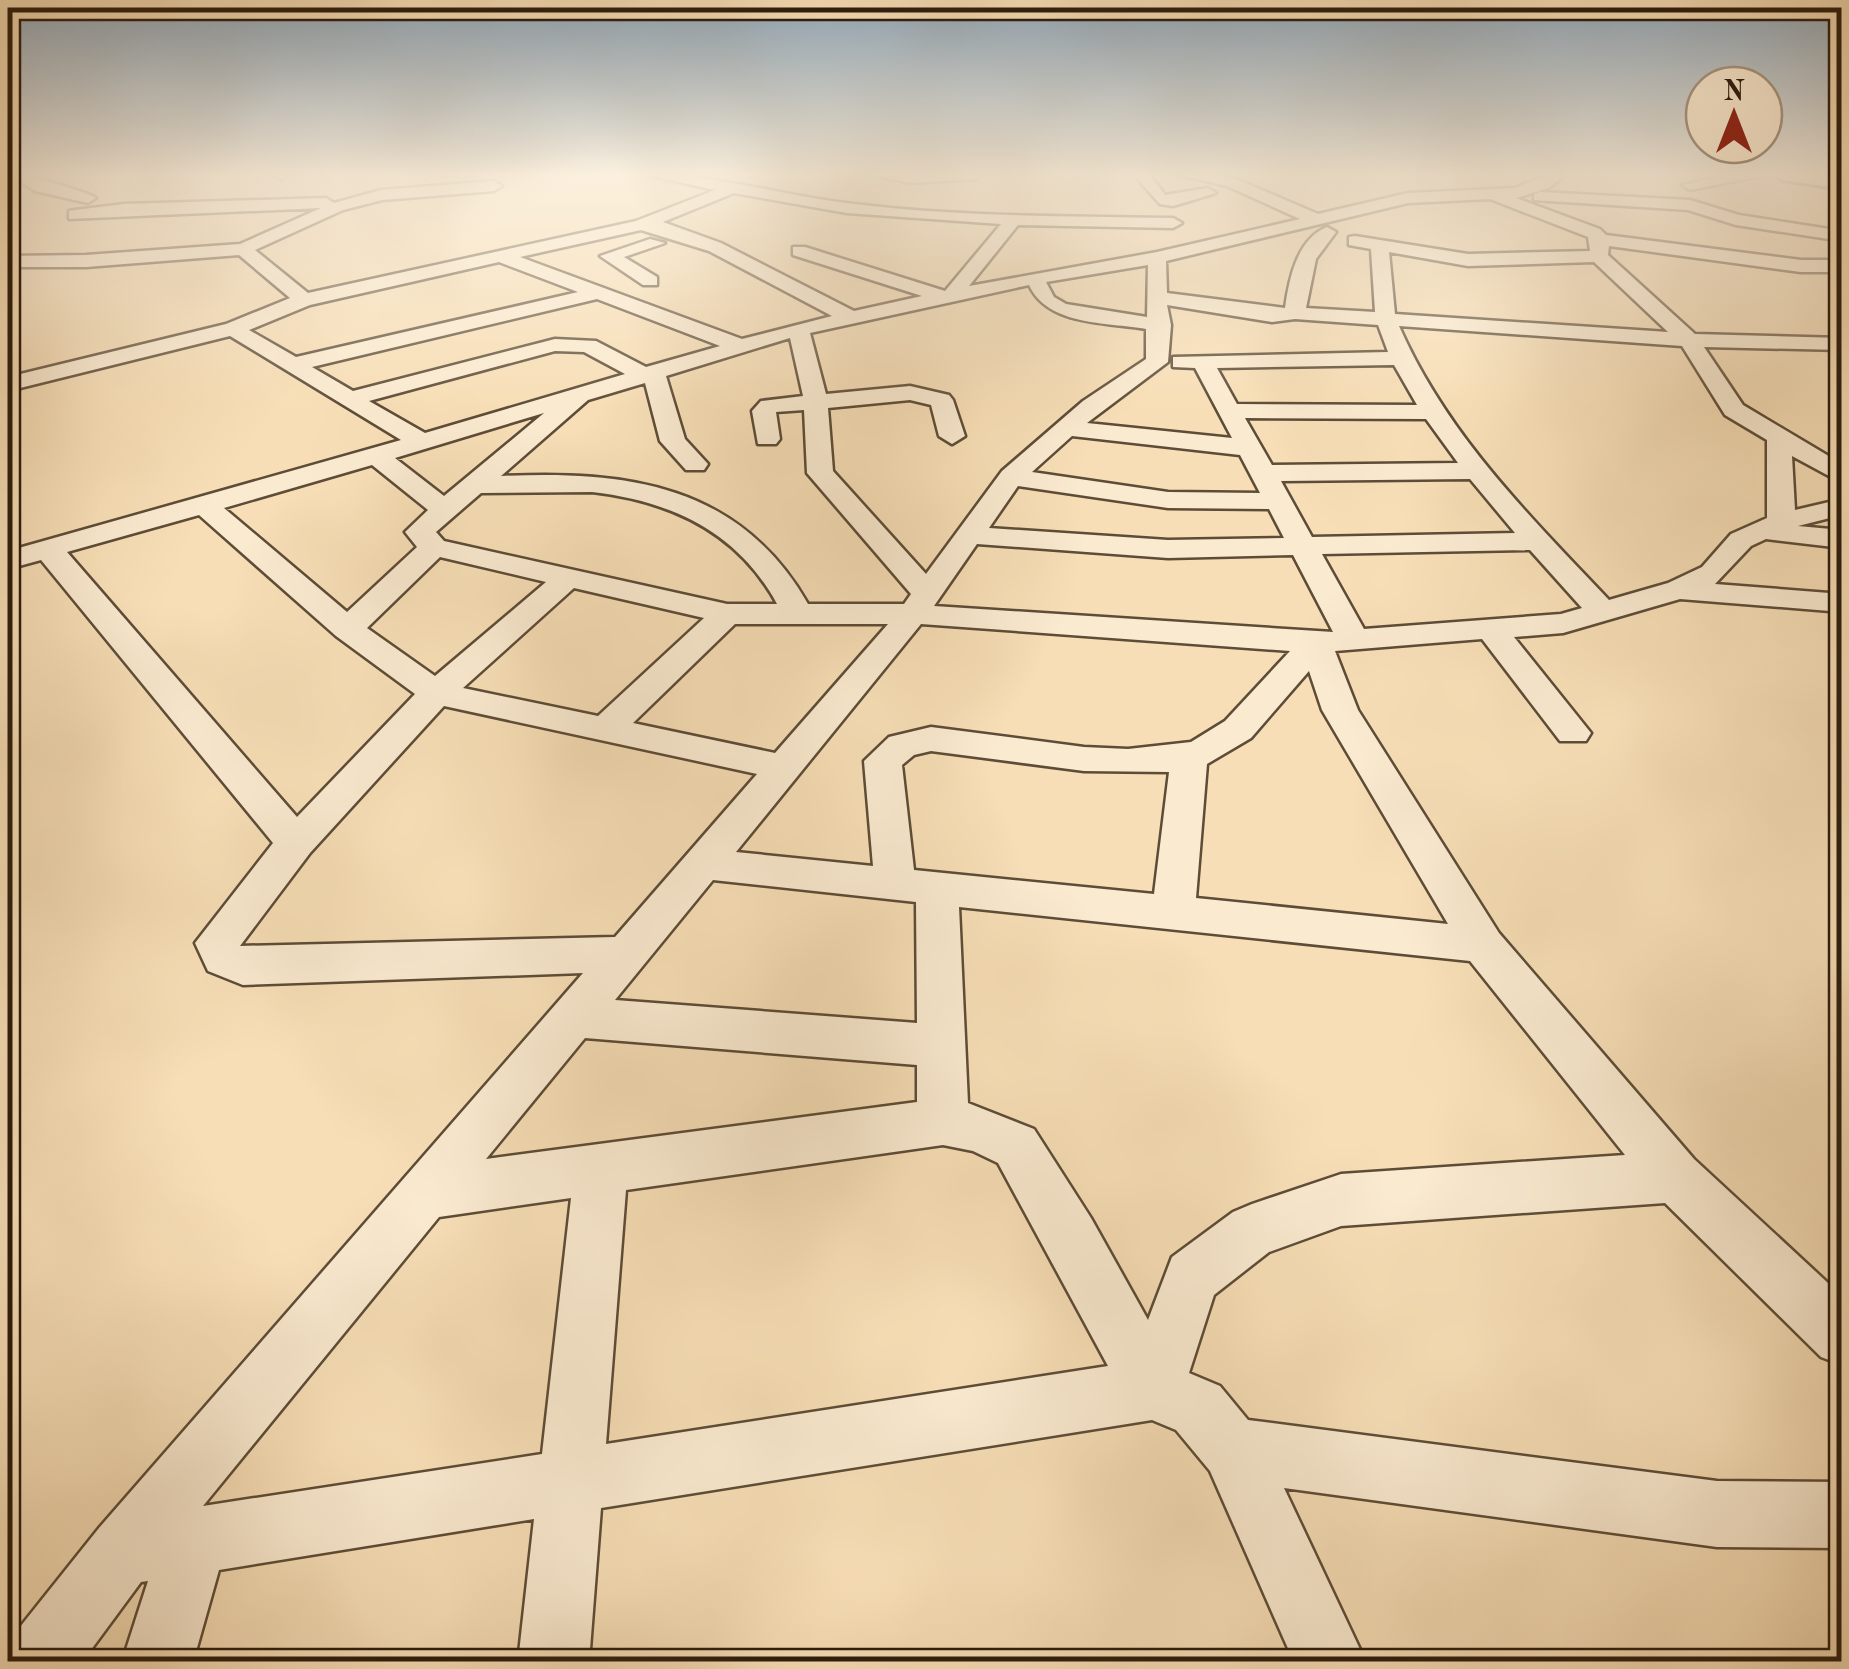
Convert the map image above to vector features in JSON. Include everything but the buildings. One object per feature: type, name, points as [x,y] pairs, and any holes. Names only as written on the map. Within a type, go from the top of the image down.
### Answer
[{"type":"street","points":[[40,260],[58,252]]},
{"type":"street","points":[[143,255],[148,252]]},
{"type":"street","points":[[8,261],[205,252]]},
{"type":"street","points":[[245,252],[304,300]]},
{"type":"street","points":[[8,384],[233,330],[304,300],[518,252]]},
{"type":"street","points":[[624,252],[609,256],[643,278],[723,252],[850,317]]},
{"type":"street","points":[[771,277],[798,252]]},
{"type":"street","points":[[833,252],[948,296]]},
{"type":"street","points":[[948,296],[986,252],[1028,264],[1085,270],[1182,252]]},
{"type":"street","points":[[1158,362],[1160,257],[1164,252]]},
{"type":"street","points":[[1295,313],[1299,272],[1308,252]]},
{"type":"street","points":[[1380,252],[1386,322],[1434,412],[1538,541],[1603,612]]},
{"type":"street","points":[[1409,252],[1468,260],[1603,254],[1834,267]]},
{"type":"street","points":[[1802,252],[1834,267]]},
{"type":"street","points":[[1603,254],[1646,270]]},
{"type":"street","points":[[1603,254],[1689,340],[1734,410],[1779,441],[1842,475]]},
{"type":"street","points":[[500,256],[741,346]]},
{"type":"street","points":[[8,560],[376,456],[799,329],[948,296],[1028,264]]},
{"type":"street","points":[[1028,264],[1046,301],[1060,308],[1160,326]]},
{"type":"street","points":[[1700,274],[1822,284],[1801,266]]},
{"type":"street","points":[[292,365],[602,292]]},
{"type":"street","points":[[1159,298],[1272,316],[1295,313],[1689,340],[1842,344]]},
{"type":"street","points":[[799,329],[815,399],[820,473],[920,604]]},
{"type":"street","points":[[233,330],[421,442]]},
{"type":"street","points":[[407,337],[539,406]]},
{"type":"street","points":[[349,399],[465,367],[572,344],[588,346],[649,374],[672,441],[696,464]]},
{"type":"street","points":[[37,1662],[123,1552],[920,604],[1011,477],[1067,428],[1158,362],[1403,358]]},
{"type":"street","points":[[1202,361],[1304,546],[1334,642],[1340,710],[1483,945],[1675,1177],[1842,1336]]},
{"type":"street","points":[[581,394],[419,532],[434,548],[727,614],[920,604],[1334,642],[1563,623],[1679,590],[1713,573],[1741,540],[1770,527],[1842,507]]},
{"type":"street","points":[[767,439],[764,411],[769,406],[815,399],[926,394],[941,400],[952,436]]},
{"type":"street","points":[[1229,411],[1434,412]]},
{"type":"street","points":[[1067,428],[1249,448]]},
{"type":"street","points":[[1770,527],[1779,441]]},
{"type":"street","points":[[376,456],[445,510]]},
{"type":"street","points":[[1263,473],[1482,472]]},
{"type":"street","points":[[1011,477],[1168,500],[1278,501]]},
{"type":"street","points":[[474,485],[620,483],[703,511],[766,562],[797,612]]},
{"type":"street","points":[[204,505],[347,629],[436,693],[784,768]]},
{"type":"street","points":[[1770,527],[1842,539]]},
{"type":"street","points":[[969,535],[1168,550],[1538,541]]},
{"type":"street","points":[[347,629],[434,548]]},
{"type":"street","points":[[48,549],[296,843]]},
{"type":"street","points":[[1728,557],[1832,602]]},
{"type":"street","points":[[568,578],[436,693],[296,843],[217,943],[224,958],[243,967],[627,954]]},
{"type":"street","points":[[1679,590],[1832,602]]},
{"type":"street","points":[[605,729],[727,614]]},
{"type":"street","points":[[1492,630],[1573,733]]},
{"type":"street","points":[[943,1122],[941,1046],[916,887],[883,761],[902,746],[931,739],[1148,764],[1189,757],[1224,742],[1334,642]]},
{"type":"street","points":[[1173,913],[1189,757]]},
{"type":"street","points":[[703,864],[1483,945]]},
{"type":"street","points":[[574,1017],[941,1046]]},
{"type":"street","points":[[425,1193],[943,1122],[980,1129],[1016,1146],[1072,1236],[1153,1389]]},
{"type":"street","points":[[553,1662],[600,1169]]},
{"type":"street","points":[[1153,1389],[1192,1276],[1252,1231],[1341,1200],[1675,1177]]},
{"type":"street","points":[[123,1552],[1153,1389],[1198,1408],[1232,1448],[1332,1662]]},
{"type":"street","points":[[1232,1448],[1717,1514],[1842,1515]]},
{"type":"street","points":[[157,1662],[195,1540]]}]
